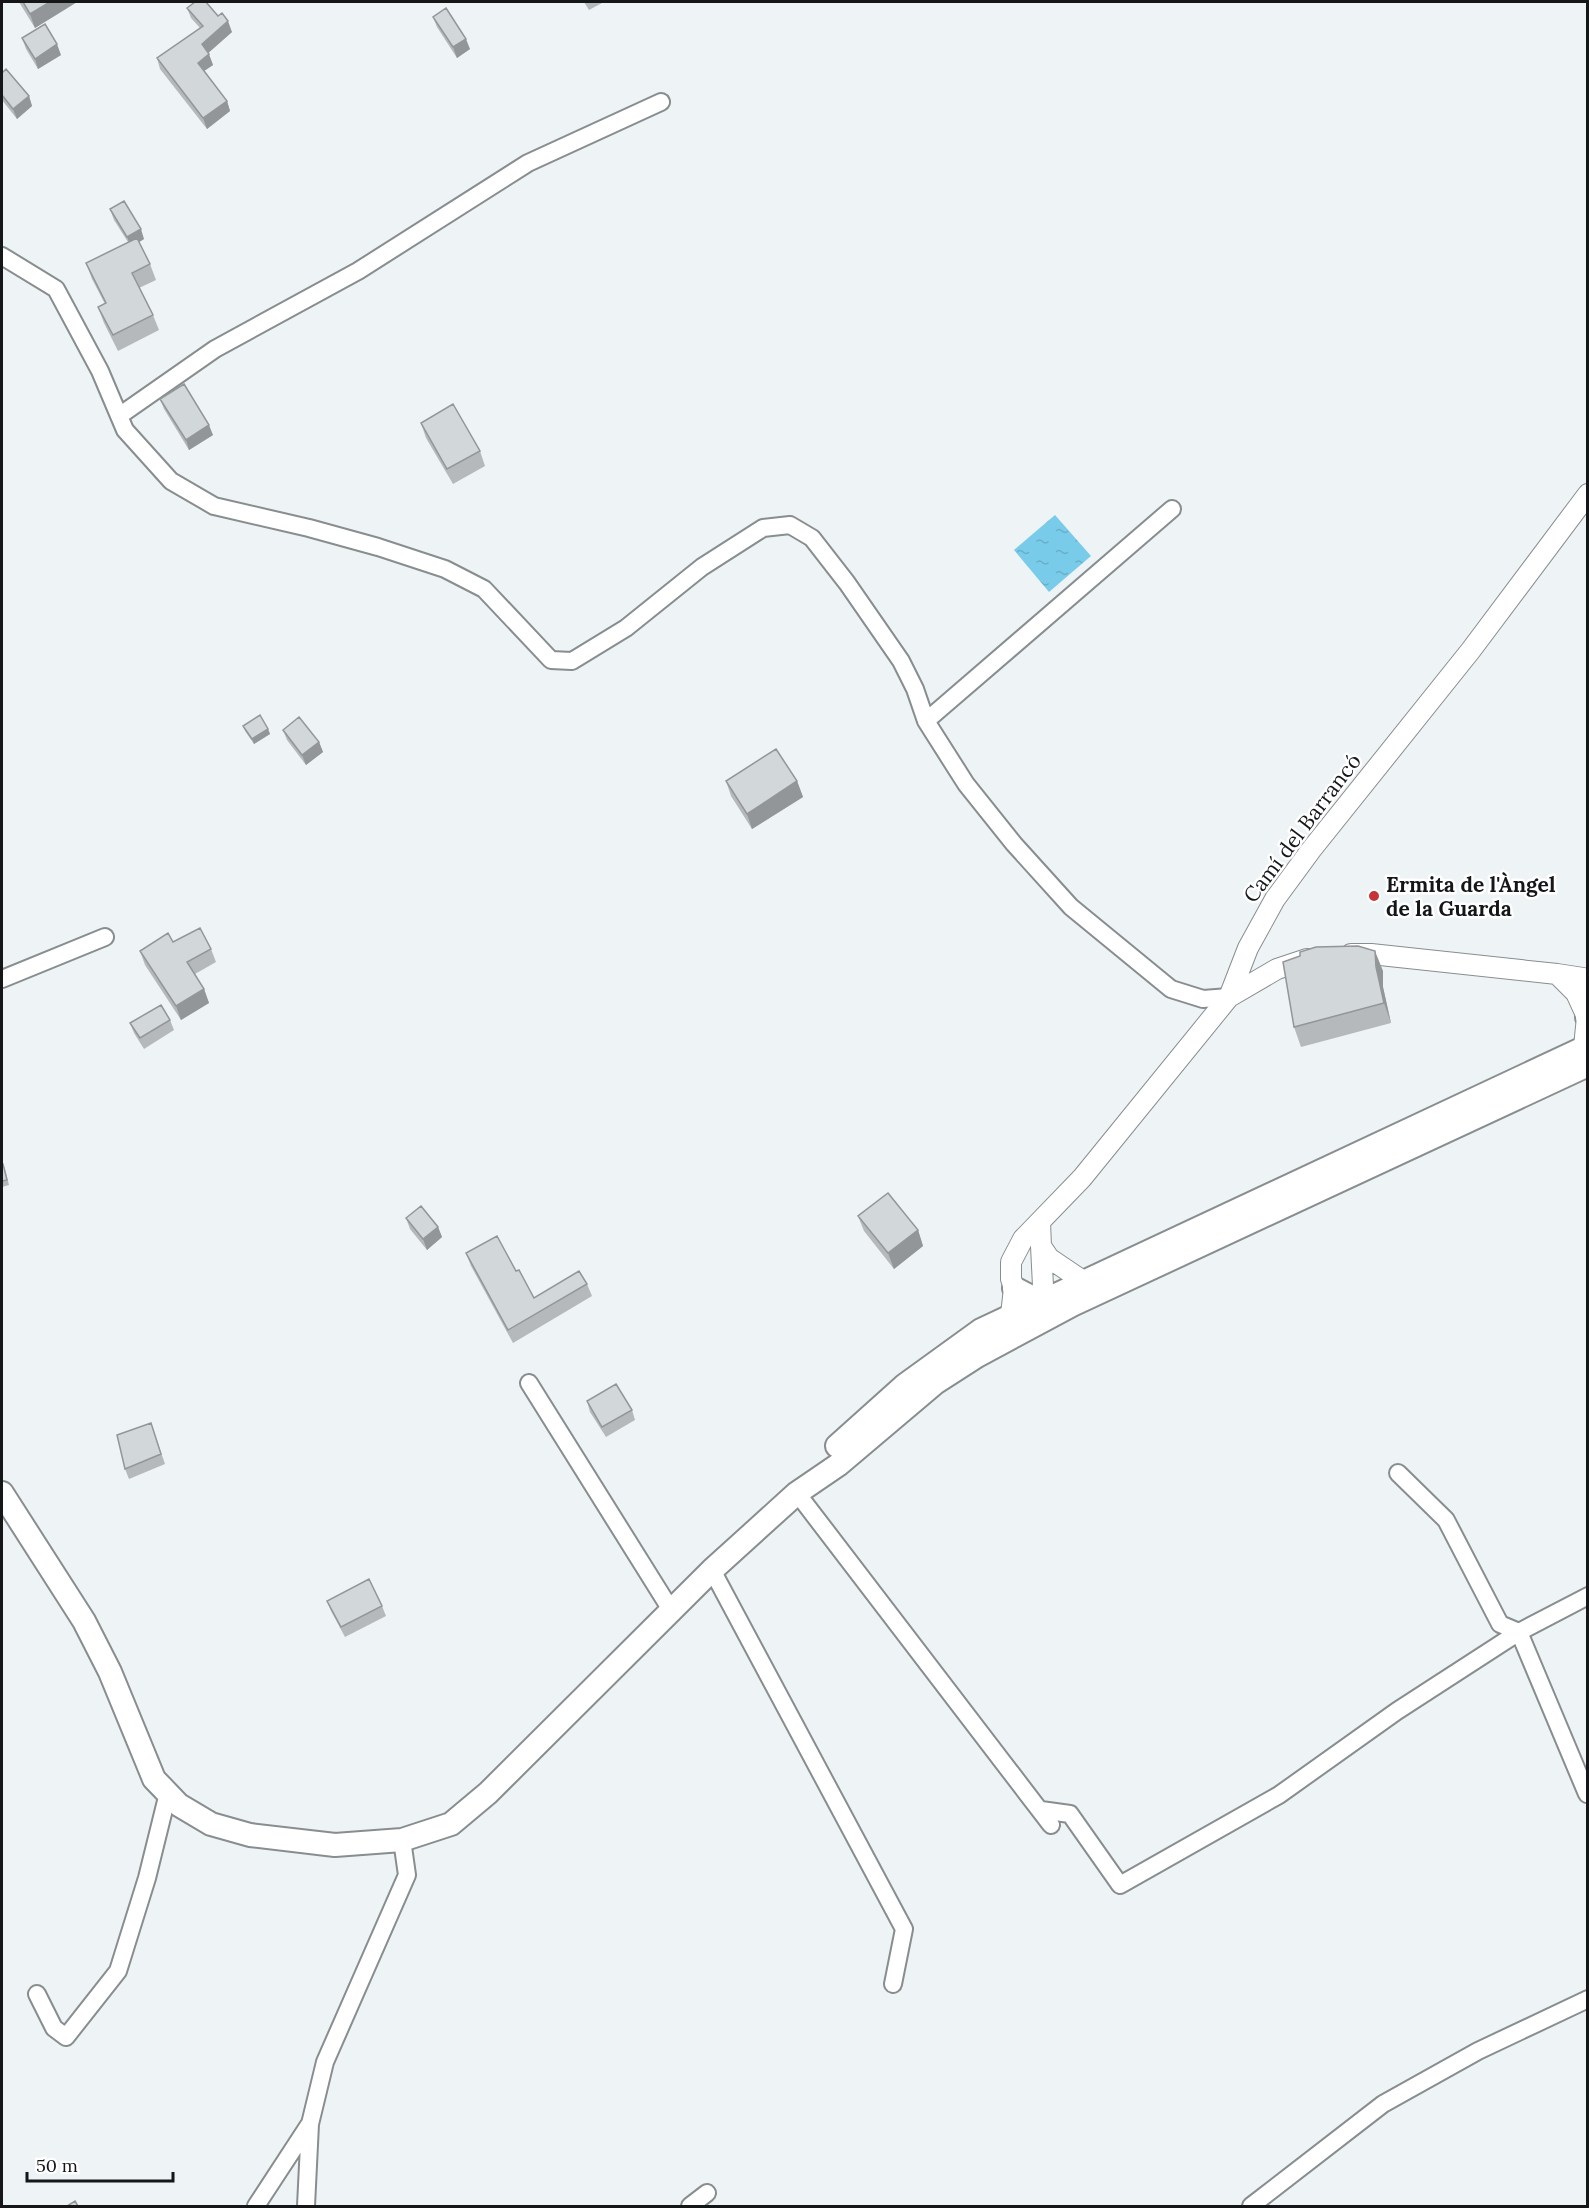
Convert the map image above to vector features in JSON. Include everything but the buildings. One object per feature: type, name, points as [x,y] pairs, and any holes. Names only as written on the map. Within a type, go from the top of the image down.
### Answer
[{"type":"main road","points":[[2,1493],[84,1621],[110,1672],[154,1779],[179,1805],[211,1824],[250,1835],[335,1845],[402,1840],[451,1824],[488,1793],[712,1570],[797,1493],[838,1465],[935,1383],[1072,1305],[1549,1082],[1587,1054]]},
{"type":"main road","points":[[797,1493],[829,1453],[905,1384],[981,1330],[1011,1315],[1041,1294],[1083,1281],[1587,1054]]},
{"type":"main road","points":[[1014,1288],[1041,1294],[1056,1303],[1214,1230],[1232,1230]]},
{"type":"main road","points":[[963,1365],[978,1344],[1026,1318],[1041,1294]]},
{"type":"street","points":[[119,416],[215,349],[358,271],[528,163],[661,102]]},
{"type":"street","points":[[2,256],[56,290],[100,371],[125,430],[171,481],[214,506],[309,528],[445,569],[484,590],[552,660],[572,662],[626,627],[702,567],[763,528],[790,525],[812,538],[847,583],[901,661],[915,689],[926,722],[966,784],[1014,844],[1071,907],[1171,989],[1203,999],[1229,997],[1277,969],[1326,955],[1371,954],[1557,974],[1583,978],[1587,981]]},
{"type":"street","name":"Camí del Barrancó","points":[[1011,1315],[1014,1288],[1011,1279],[1011,1262],[1023,1239],[1082,1178],[1229,997],[1248,948],[1275,899],[1311,850],[1471,650],[1587,494]]},
{"type":"street","points":[[926,722],[1172,508]]},
{"type":"street","points":[[2,979],[105,937]]},
{"type":"street","points":[[1557,974],[1576,993],[1587,1017],[1587,1054]]},
{"type":"street","points":[[1040,1222],[1041,1294]]},
{"type":"street","points":[[1041,1246],[1049,1258],[1083,1281]]},
{"type":"street","points":[[529,1383],[671,1610]]},
{"type":"street","points":[[1398,1473],[1446,1520],[1500,1624],[1519,1632],[1587,1794]]},
{"type":"street","points":[[797,1493],[1051,1825]]},
{"type":"street","points":[[712,1570],[904,1929],[893,1984]]},
{"type":"street","points":[[1041,1810],[1070,1814],[1120,1885],[1279,1796],[1397,1711],[1519,1632],[1587,1596]]},
{"type":"street","points":[[37,1994],[54,2028],[66,2037],[118,1971],[147,1878],[168,1793]]},
{"type":"street","points":[[306,2206],[310,2124],[325,2062],[407,1875],[402,1840]]},
{"type":"street","points":[[1251,2206],[1383,2104],[1478,2050],[1587,1999]]},
{"type":"street","points":[[256,2206],[310,2124]]},
{"type":"street","points":[[690,2206],[707,2193]]},
{"type":"water","points":[[1055,515],[1091,556],[1049,592],[1014,550]]},
{"type":"place","name":"Ermita de l'Àngel de la Guarda","points":[[1374,896]]}]
